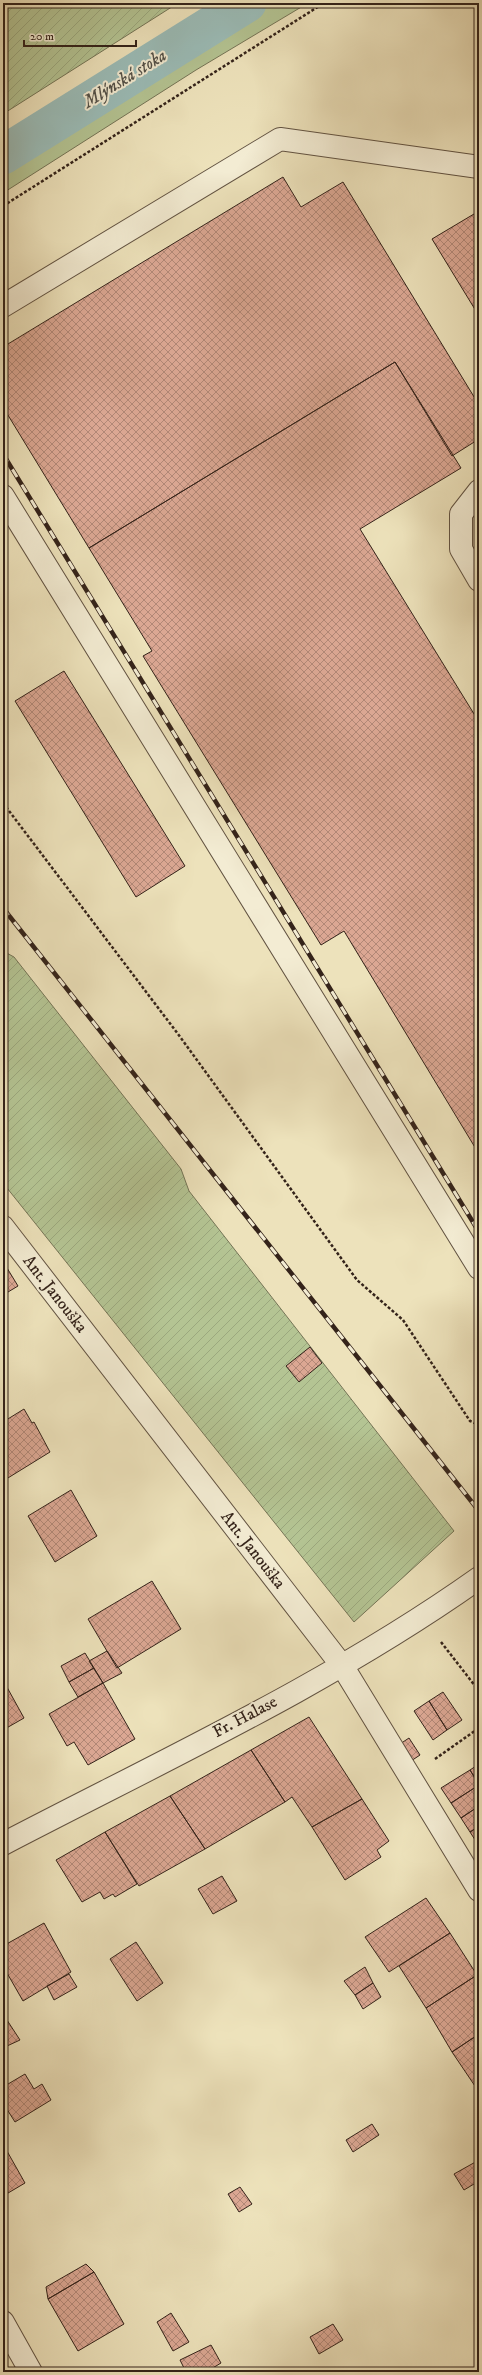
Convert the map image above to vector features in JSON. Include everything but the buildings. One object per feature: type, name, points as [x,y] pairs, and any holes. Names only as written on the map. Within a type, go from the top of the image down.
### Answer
[{"type":"street","points":[[3,306],[280,139],[479,167]]},
{"type":"street","points":[[479,491],[461,514],[461,549],[479,580]]},
{"type":"street","points":[[3,496],[479,1268]]},
{"type":"street","name":"Ant. Janouška","points":[[3,1227],[343,1666],[479,1890]]},
{"type":"street","name":"Fr. Halase","points":[[3,1844],[343,1666],[422,1618],[479,1578]]},
{"type":"street","points":[[3,2322],[31,2372]]},
{"type":"path","points":[[3,206],[324,3]]},
{"type":"path","points":[[3,803],[173,1028],[357,1280],[404,1320],[470,1421],[479,1425]]},
{"type":"path","points":[[422,1618],[479,1691]]},
{"type":"path","points":[[409,1776],[479,1728]]},
{"type":"green space","points":[[3,3],[178,3],[3,114]]},
{"type":"green space","points":[[267,3],[308,3],[196,70],[3,193],[3,171]]},
{"type":"green space","points":[[3,951],[14,957],[181,1169],[189,1191],[454,1531],[354,1622],[3,1183]]},
{"type":"waterway","name":"Mlýnská stoka","points":[[3,155],[247,3]]},
{"type":"railway","points":[[3,454],[479,1232]]},
{"type":"railway","points":[[3,908],[479,1511]]}]
